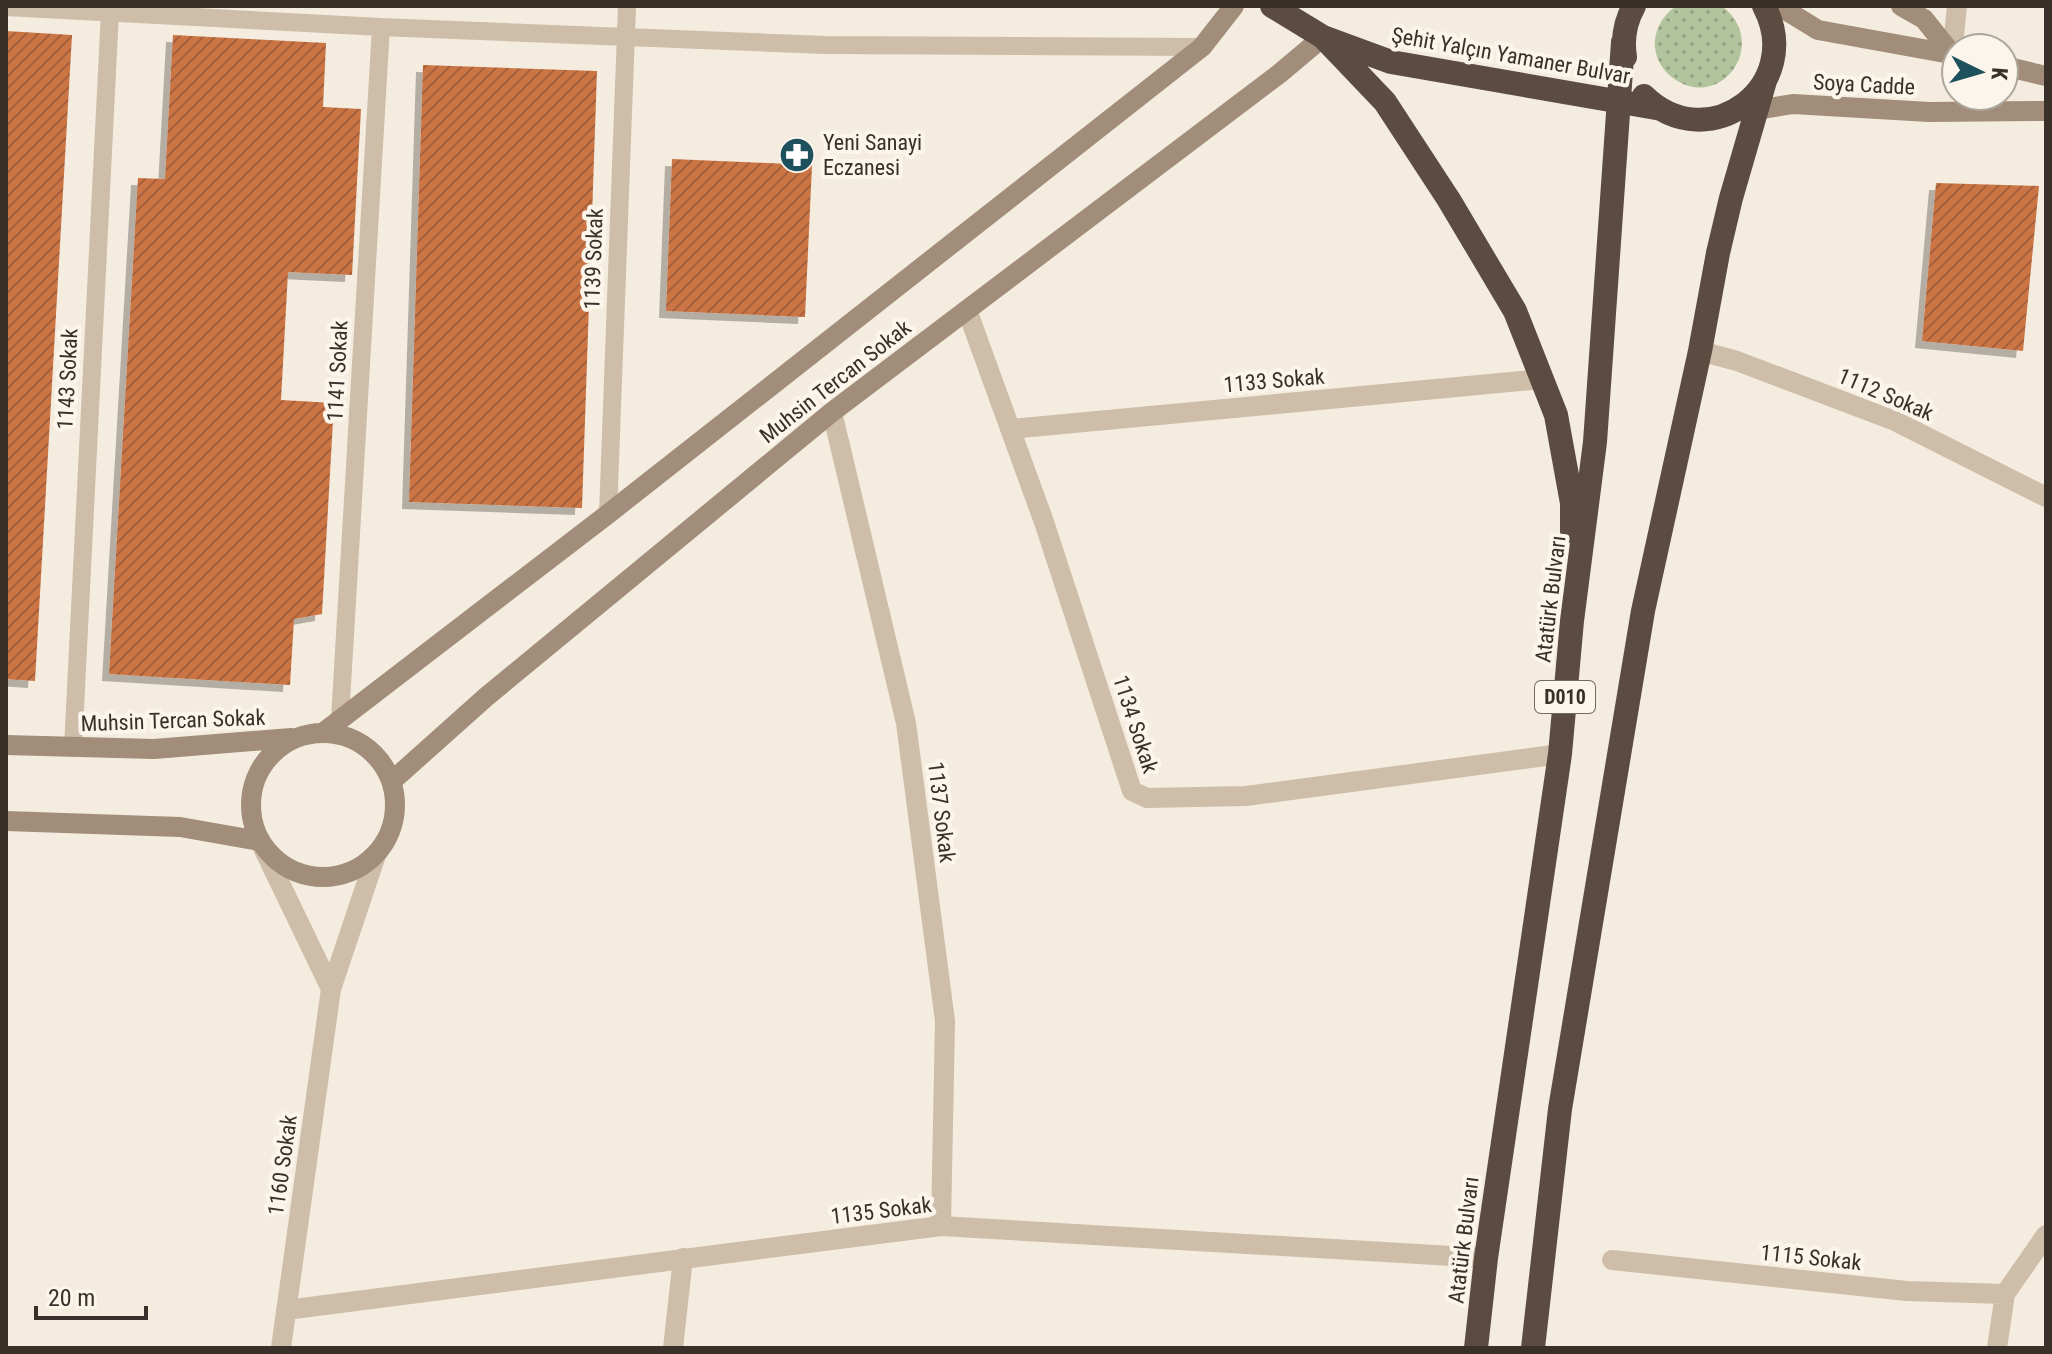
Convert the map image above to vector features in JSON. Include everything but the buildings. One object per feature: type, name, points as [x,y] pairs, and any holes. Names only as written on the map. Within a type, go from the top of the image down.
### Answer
[{"type":"highway","name":"Şehit Yalçın Yamaner Bulvar","points":[[1272,6],[1323,37],[1391,62],[1656,108],[1679,118],[1704,121],[1729,115]]},
{"type":"highway","points":[[1764,6],[1774,32]]},
{"type":"highway","points":[[1729,115],[1750,101],[1765,81],[1774,57],[1778,6]]},
{"type":"highway","name":"Atatürk Bulvarı","points":[[1476,1348],[1486,1258],[1560,754],[1572,621],[1595,442],[1623,42],[1631,10]]},
{"type":"highway","points":[[1323,37],[1385,102],[1449,200],[1515,311],[1556,415],[1572,503],[1572,621]]},
{"type":"highway","points":[[1623,42],[1626,67],[1638,90],[1656,108]]},
{"type":"highway","name":"D010","points":[[1533,1348],[1560,1109],[1643,611],[1731,198],[1765,81]]},
{"type":"street","name":"Muhsin Tercan Sokak","points":[[324,732],[608,514],[1202,47],[1234,6]]},
{"type":"street","name":"Soya Cadde","points":[[1778,6],[1818,30],[1940,53]]},
{"type":"street","points":[[1901,6],[1924,19],[1940,38]]},
{"type":"street","points":[[1955,32],[1957,6]]},
{"type":"street","name":"Muhsin Tercan Sokak","points":[[392,781],[486,697],[832,412],[1279,74],[1323,37]]},
{"type":"street","points":[[2020,70],[2046,76]]},
{"type":"street","name":"Soya Cadde","points":[[1729,115],[1793,104],[1929,112],[2046,111]]},
{"type":"street","name":"1134 Sokak","points":[[967,310],[1044,522],[1132,791],[1147,798],[1246,796],[1560,754]]},
{"type":"street","name":"1112 Sokak","points":[[1700,351],[1737,361],[1895,421],[2046,497]]},
{"type":"street","name":"1133 Sokak","points":[[1011,429],[1542,379]]},
{"type":"street","name":"1137 Sokak","points":[[832,412],[906,723],[945,1021],[941,1226]]},
{"type":"street","points":[[6,821],[180,827],[261,845],[287,869],[318,879],[350,874],[376,855],[390,833],[396,807],[392,781],[377,756],[353,739],[324,732],[295,738],[270,755],[254,781],[250,812],[261,845],[331,989]]},
{"type":"street","name":"Muhsin Tercan Sokak","points":[[6,745],[154,749],[295,738]]},
{"type":"street","name":"1160 Sokak","points":[[281,1348],[331,989],[376,855]]},
{"type":"street","name":"1135 Sokak","points":[[286,1310],[941,1226],[1486,1258]]},
{"type":"street","points":[[1997,1348],[2005,1294],[2046,1235]]},
{"type":"street","points":[[673,1348],[683,1258]]},
{"type":"street","name":"1115 Sokak","points":[[1612,1260],[1907,1291],[2005,1294]]},
{"type":"lane","name":"1139 Sokak","points":[[608,514],[627,6]]},
{"type":"lane","points":[[6,7],[381,27],[825,45],[1202,47]]},
{"type":"lane","name":"1143 Sokak","points":[[73,748],[110,12]]},
{"type":"lane","name":"1141 Sokak","points":[[340,719],[381,27]]},
{"type":"green space","points":[[1677,6],[1722,6],[1736,21],[1742,38],[1740,55],[1734,69],[1722,81],[1707,87],[1691,87],[1673,78],[1661,64],[1656,51],[1656,35],[1664,18]]},
{"type":"place","name":"Yeni Sanayi Eczanesi","points":[[797,155]]}]
